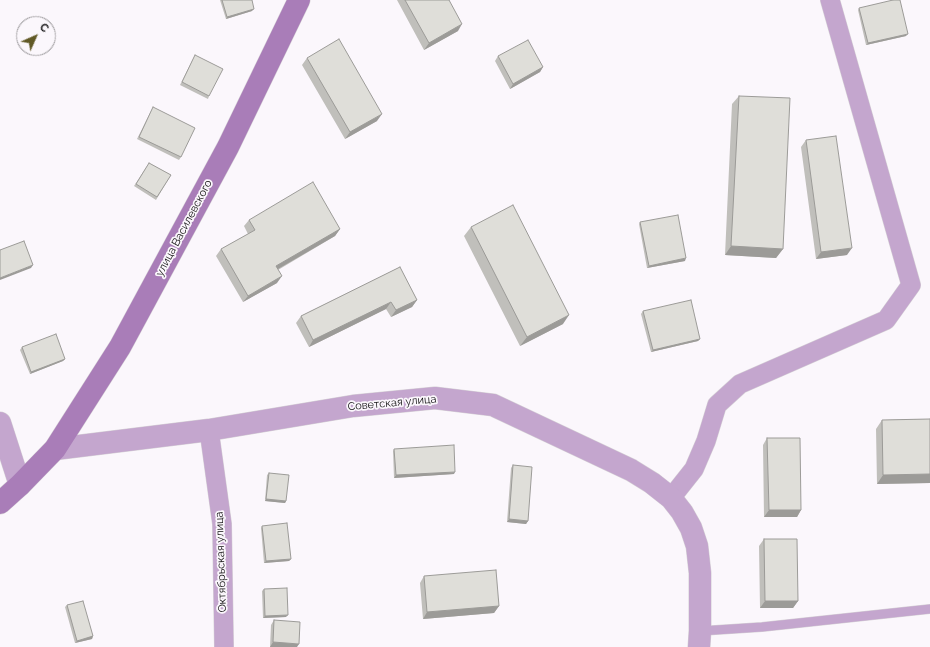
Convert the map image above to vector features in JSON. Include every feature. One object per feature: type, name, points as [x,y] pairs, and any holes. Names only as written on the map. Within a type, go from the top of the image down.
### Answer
[{"type":"main road","name":"улица Василевского","points":[[0,503],[55,449],[120,348],[228,147],[299,0]]},
{"type":"street","points":[[671,498],[694,469],[706,441],[717,405],[740,384],[886,320],[911,285],[830,0]]},
{"type":"street","name":"Советская улица","points":[[55,449],[209,430],[353,406],[435,398],[493,404],[631,470],[652,482],[671,498],[682,512],[691,528],[697,546],[700,573],[700,639]]},
{"type":"street","points":[[0,423],[20,485]]},
{"type":"street","name":"Октябрьская улица","points":[[209,430],[222,524],[224,647]]},
{"type":"lane","points":[[700,639],[762,627],[930,609]]},
{"type":"building","points":[[222,0],[252,0],[254,9],[227,17]]},
{"type":"building","points":[[405,0],[449,0],[462,24],[429,43]]},
{"type":"building","points":[[893,0],[900,0],[908,34],[868,43],[859,8]]},
{"type":"building","points":[[339,39],[382,114],[350,132],[307,58]]},
{"type":"building","points":[[528,40],[543,67],[513,84],[498,56]]},
{"type":"building","points":[[195,55],[223,69],[209,96],[182,82]]},
{"type":"building","points":[[739,96],[790,98],[783,249],[731,246]]},
{"type":"building","points":[[153,107],[195,128],[181,157],[139,137]]},
{"type":"building","points":[[836,136],[852,248],[821,252],[806,140]]},
{"type":"building","points":[[149,163],[171,175],[157,197],[136,184]]},
{"type":"building","points":[[313,182],[340,229],[276,266],[282,276],[248,296],[221,249],[255,230],[249,220]]},
{"type":"building","points":[[513,205],[569,315],[527,337],[471,227]]},
{"type":"building","points":[[678,215],[686,258],[649,266],[640,222]]},
{"type":"building","points":[[24,241],[33,265],[0,278],[0,250]]},
{"type":"building","points":[[400,267],[417,300],[396,310],[391,302],[313,340],[301,316]]},
{"type":"building","points":[[691,300],[700,339],[653,350],[643,311]]},
{"type":"building","points":[[56,334],[65,359],[31,372],[22,347]]},
{"type":"building","points":[[930,419],[930,474],[883,475],[882,420]]},
{"type":"building","points":[[767,438],[800,438],[801,510],[769,510]]},
{"type":"building","points":[[454,445],[455,472],[396,475],[394,449]]},
{"type":"building","points":[[513,465],[532,467],[528,521],[509,519]]},
{"type":"building","points":[[269,473],[289,475],[286,501],[266,499]]},
{"type":"building","points":[[287,523],[291,559],[266,561],[262,526]]},
{"type":"building","points":[[764,539],[797,539],[798,601],[765,601]]},
{"type":"building","points":[[496,570],[499,606],[427,612],[424,576]]},
{"type":"building","points":[[287,588],[288,615],[265,616],[264,589]]},
{"type":"building","points":[[83,601],[93,636],[77,641],[67,605]]},
{"type":"building","points":[[274,620],[300,622],[299,644],[273,642]]}]
